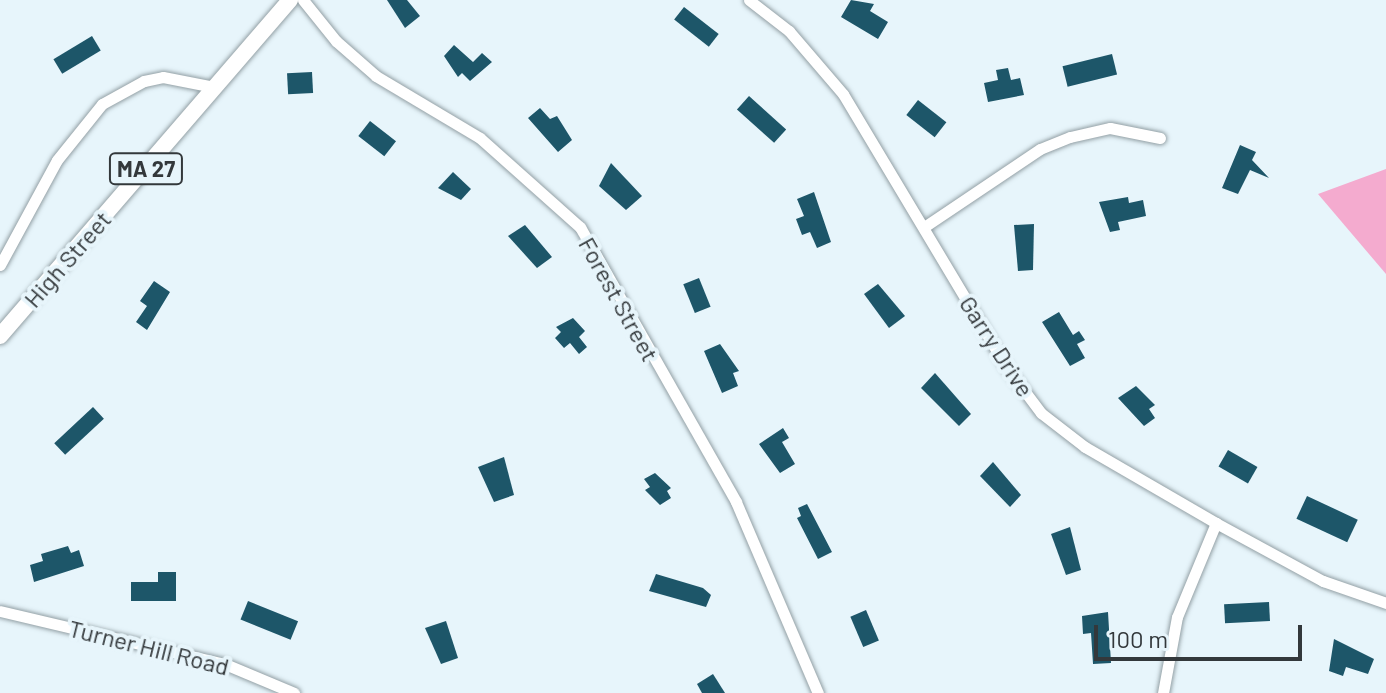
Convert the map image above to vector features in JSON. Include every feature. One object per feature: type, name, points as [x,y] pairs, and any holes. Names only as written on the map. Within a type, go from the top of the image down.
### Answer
[{"type":"main road","name":"High Street","points":[[0,336],[290,0]]},
{"type":"street","name":"Forest Street","points":[[303,0],[336,41],[376,76],[480,138],[580,227],[736,502],[774,580],[818,693]]},
{"type":"street","name":"Garry Drive","points":[[749,0],[789,31],[836,84],[1005,365],[1041,413],[1107,462],[1216,523],[1323,581],[1386,603]]},
{"type":"street","points":[[0,265],[57,160],[102,104],[144,81],[163,77],[214,87]]},
{"type":"street","points":[[924,227],[1040,149],[1070,137],[1110,128],[1160,138]]},
{"type":"street","points":[[1163,693],[1177,617],[1216,523]]},
{"type":"street","name":"Turner Hill Road","points":[[0,611],[225,664],[294,693]]},
{"type":"shaded area","points":[[1386,169],[1386,274],[1318,194]]},
{"type":"building","points":[[387,0],[407,0],[420,16],[405,28]]},
{"type":"building","points":[[851,0],[874,4],[870,11],[888,22],[878,39],[841,17]]},
{"type":"building","points":[[684,7],[719,34],[709,47],[674,20]]},
{"type":"building","points":[[92,36],[101,51],[62,74],[53,59]]},
{"type":"building","points":[[454,45],[473,62],[482,53],[492,62],[470,81],[462,73],[458,77],[444,56]]},
{"type":"building","points":[[1112,54],[1117,74],[1068,87],[1063,66]]},
{"type":"building","points":[[1008,68],[1011,80],[1020,78],[1024,95],[988,102],[984,83],[998,80],[996,70]]},
{"type":"building","points":[[312,72],[313,93],[288,94],[287,73]]},
{"type":"building","points":[[749,96],[786,129],[774,143],[737,109]]},
{"type":"building","points":[[918,100],[946,122],[935,137],[906,115]]},
{"type":"building","points":[[540,108],[550,119],[557,116],[572,140],[558,152],[528,118]]},
{"type":"building","points":[[370,121],[396,141],[384,156],[358,136]]},
{"type":"building","points":[[1240,145],[1256,152],[1252,160],[1269,178],[1250,170],[1238,194],[1222,188]]},
{"type":"building","points":[[611,163],[642,196],[626,210],[599,186]]},
{"type":"building","points":[[453,172],[471,189],[461,200],[438,188]]},
{"type":"building","points":[[814,192],[831,242],[817,248],[810,232],[802,235],[796,219],[804,216],[797,199]]},
{"type":"building","points":[[1128,197],[1129,203],[1143,200],[1146,216],[1118,222],[1120,230],[1110,232],[1099,202]]},
{"type":"building","points":[[1034,224],[1033,270],[1018,271],[1014,225]]},
{"type":"building","points":[[525,225],[552,257],[537,268],[508,236]]},
{"type":"building","points":[[699,278],[711,307],[695,313],[683,284]]},
{"type":"building","points":[[154,281],[170,292],[147,330],[136,322],[147,306],[140,301]]},
{"type":"building","points":[[878,284],[905,316],[889,328],[864,294]]},
{"type":"building","points":[[1059,312],[1073,335],[1079,331],[1085,340],[1077,344],[1085,358],[1070,366],[1042,322]]},
{"type":"building","points":[[573,318],[585,331],[579,337],[587,347],[579,354],[570,343],[564,348],[555,338],[561,332],[556,327]]},
{"type":"building","points":[[720,344],[739,371],[733,373],[738,386],[722,393],[704,351]]},
{"type":"building","points":[[935,373],[971,414],[959,426],[921,388]]},
{"type":"building","points":[[1136,386],[1155,405],[1149,409],[1155,418],[1144,426],[1118,398]]},
{"type":"building","points":[[93,407],[104,419],[65,455],[54,443]]},
{"type":"building","points":[[783,428],[789,438],[782,442],[795,464],[780,473],[759,444]]},
{"type":"building","points":[[1228,450],[1257,467],[1248,483],[1218,466]]},
{"type":"building","points":[[504,457],[514,495],[494,502],[478,467]]},
{"type":"building","points":[[993,462],[1021,495],[1010,507],[980,476]]},
{"type":"building","points":[[655,473],[671,488],[667,491],[671,498],[660,505],[645,490],[650,487],[644,479]]},
{"type":"building","points":[[1307,496],[1358,520],[1347,542],[1296,519]]},
{"type":"building","points":[[807,504],[832,552],[818,559],[797,518],[801,516],[798,508]]},
{"type":"building","points":[[1070,527],[1081,570],[1066,575],[1051,534]]},
{"type":"building","points":[[68,546],[71,553],[79,550],[84,566],[34,582],[30,565],[43,561],[41,554]]},
{"type":"building","points":[[158,572],[176,572],[176,601],[131,601],[131,582],[158,582]]},
{"type":"building","points":[[656,574],[703,588],[711,595],[706,607],[649,591]]},
{"type":"building","points":[[248,601],[298,621],[291,640],[241,620]]},
{"type":"building","points":[[1269,602],[1270,621],[1225,623],[1224,604]]},
{"type":"building","points":[[866,610],[879,640],[863,647],[850,617]]},
{"type":"building","points":[[1108,612],[1111,663],[1093,664],[1091,633],[1083,634],[1082,616]]},
{"type":"building","points":[[446,621],[458,658],[441,664],[425,628]]},
{"type":"building","points":[[1334,639],[1374,659],[1368,674],[1346,667],[1343,676],[1329,671]]},
{"type":"building","points":[[713,674],[725,693],[702,693],[697,684]]}]
